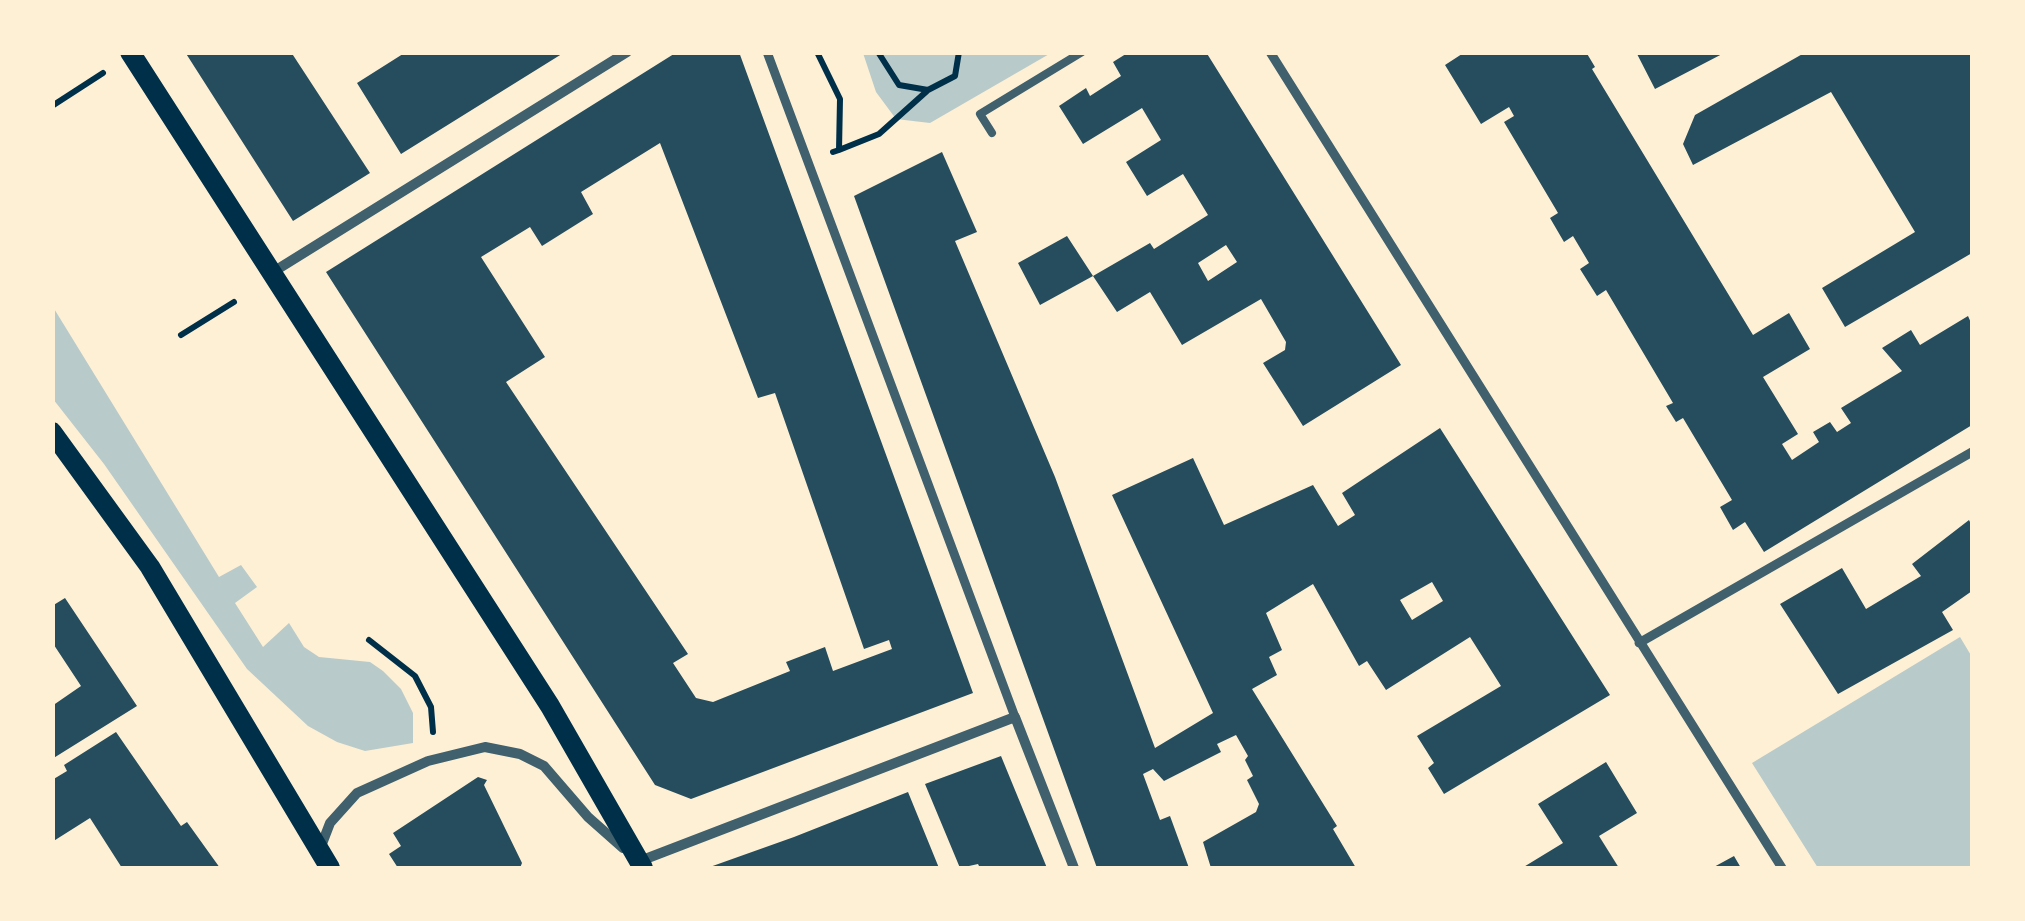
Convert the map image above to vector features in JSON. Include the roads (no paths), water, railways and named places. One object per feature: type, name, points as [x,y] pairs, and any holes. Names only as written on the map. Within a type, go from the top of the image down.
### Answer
[{"type":"main road","points":[[130,52],[550,706],[641,865]]},
{"type":"main road","points":[[52,432],[150,567],[325,859]]},
{"type":"street","points":[[273,272],[627,52]]},
{"type":"street","points":[[767,52],[1074,868]]},
{"type":"street","points":[[1270,52],[1782,868]]},
{"type":"street","points":[[1639,644],[1972,452]]},
{"type":"street","points":[[325,859],[330,823],[357,793],[428,761],[474,748],[520,754],[544,766],[588,818],[641,865],[1015,717]]},
{"type":"lane","points":[[992,133],[980,114],[1082,52]]}]
